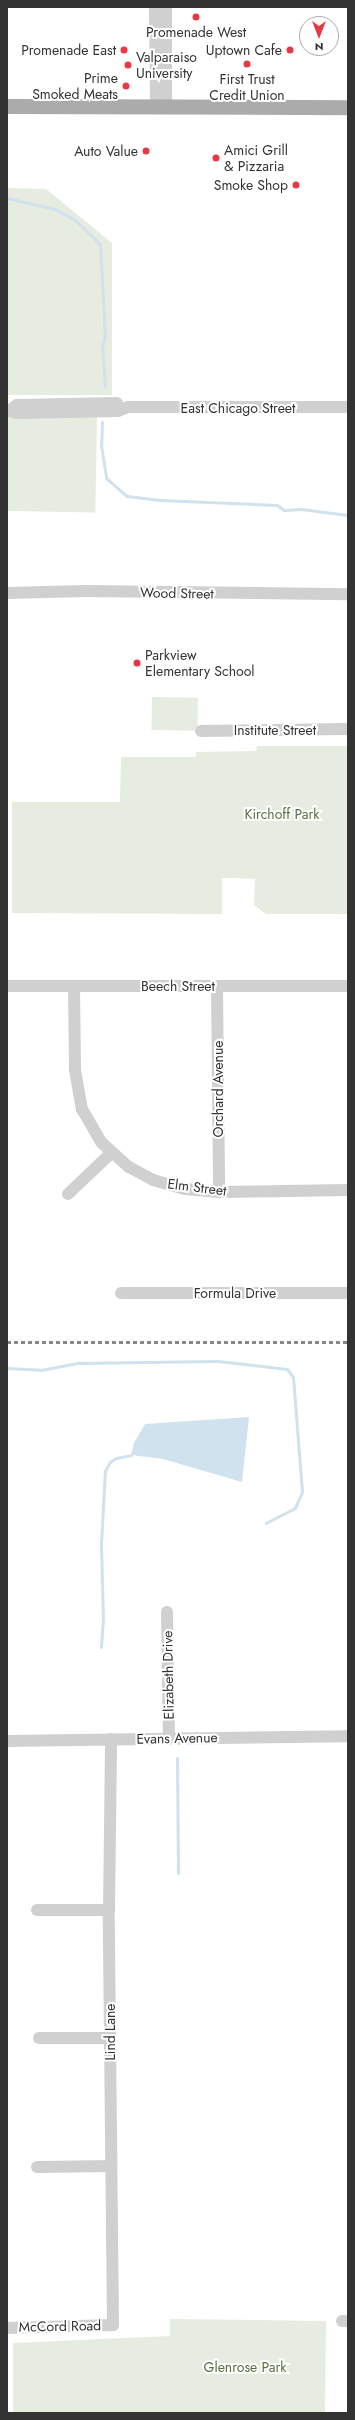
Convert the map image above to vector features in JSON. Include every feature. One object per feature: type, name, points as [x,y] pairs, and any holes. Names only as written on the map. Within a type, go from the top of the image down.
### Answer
[{"type":"main road","points":[[7,106],[348,106]]},
{"type":"street","points":[[156,7],[161,107]]},
{"type":"street","points":[[161,107],[166,7]]},
{"type":"street","name":"East Chicago Street","points":[[8,410],[17,413],[118,411],[128,407],[348,407]]},
{"type":"street","name":"Wood Street","points":[[7,593],[86,591],[348,594]]},
{"type":"street","name":"Institute Street","points":[[201,731],[348,729]]},
{"type":"street","name":"Beech Street","points":[[7,986],[348,986]]},
{"type":"street","name":"Elm Street","points":[[74,986],[75,1070],[79,1096],[88,1121],[111,1153],[129,1168],[153,1180],[185,1189],[219,1192],[348,1190]]},
{"type":"street","name":"Orchard Avenue","points":[[217,987],[219,1192]]},
{"type":"street","points":[[68,1194],[111,1153]]},
{"type":"street","name":"Formula Drive","points":[[121,1293],[348,1293]]},
{"type":"street","name":"Elizabeth Drive","points":[[168,1612],[169,1738]]},
{"type":"street","name":"Evans Avenue","points":[[7,1741],[348,1736]]},
{"type":"street","name":"Lind Lane","points":[[111,1739],[110,2038],[113,2325]]},
{"type":"street","points":[[37,1910],[110,1910]]},
{"type":"street","points":[[39,2038],[110,2038]]},
{"type":"street","points":[[37,2167],[111,2166]]},
{"type":"street","name":"McCord Road","points":[[7,2328],[113,2325]]},
{"type":"green space","points":[[8,188],[46,189],[112,243],[112,395],[7,395]]},
{"type":"green space","points":[[7,415],[97,417],[95,513],[7,511]]},
{"type":"green space","points":[[152,697],[198,698],[197,731],[151,730]]},
{"type":"green space","name":"Kirchoff Park","points":[[257,746],[348,746],[348,914],[266,914],[254,905],[255,879],[234,878],[222,878],[222,914],[12,913],[12,802],[120,802],[121,757],[196,757],[196,752],[256,751]]},
{"type":"green space","name":"Glenrose Park","points":[[170,2319],[326,2321],[325,2413],[13,2413],[13,2343],[170,2336]]},
{"type":"water","points":[[249,1417],[242,1482],[163,1459],[131,1455],[134,1443],[145,1424]]},
{"type":"waterway","points":[[7,198],[55,209],[74,219],[100,244],[105,335],[102,346],[105,387]]},
{"type":"waterway","points":[[102,422],[101,445],[106,478],[127,496],[160,500],[277,505],[284,510],[301,509],[348,515]]},
{"type":"waterway","points":[[7,1368],[41,1370],[78,1363],[218,1361],[287,1369],[293,1377],[302,1492],[295,1508],[266,1523]]},
{"type":"waterway","points":[[101,1647],[103,1621],[101,1544],[105,1471],[110,1462],[116,1458],[131,1455]]},
{"type":"waterway","points":[[177,1758],[178,1873]]},
{"type":"railway","points":[[7,1342],[348,1342]]},
{"type":"place","name":"Promenade West","points":[[196,17]]},
{"type":"place","name":"Promenade East","points":[[124,50]]},
{"type":"place","name":"Uptown Cafe","points":[[290,50]]},
{"type":"place","name":"First Trust Credit Union","points":[[247,64]]},
{"type":"place","name":"Valparaiso University","points":[[128,65]]},
{"type":"place","name":"Prime Smoked Meats","points":[[126,86]]},
{"type":"place","name":"Auto Value","points":[[146,151]]},
{"type":"place","name":"Amici Grill & Pizzaria","points":[[216,158]]},
{"type":"place","name":"Smoke Shop","points":[[296,185]]},
{"type":"place","name":"Parkview Elementary School","points":[[137,663]]}]
